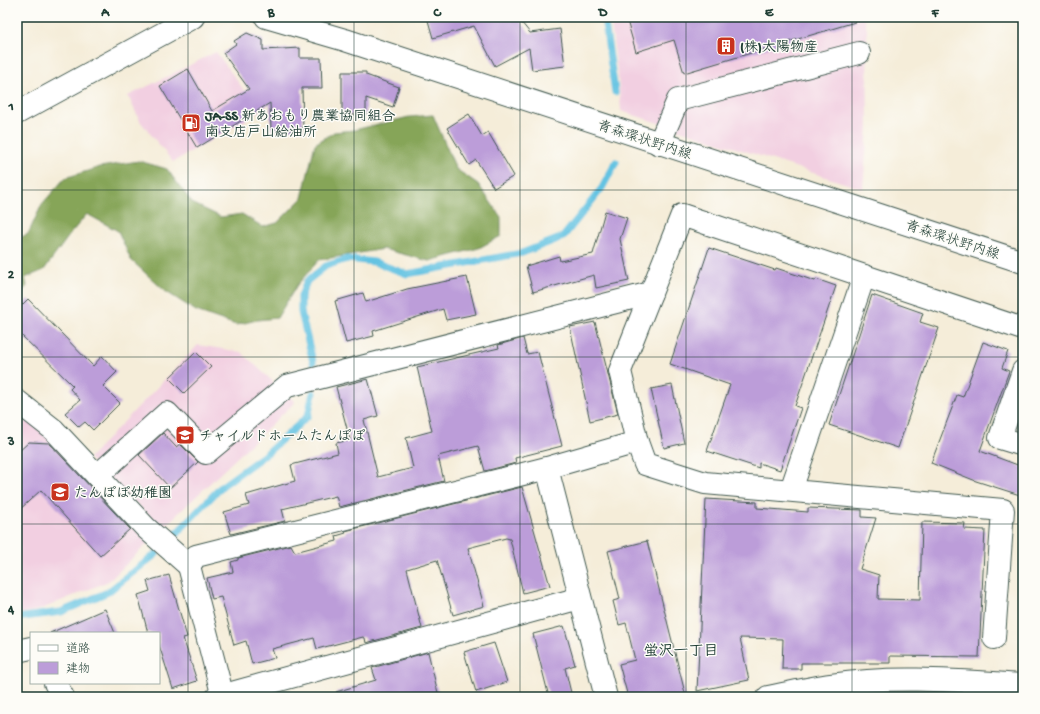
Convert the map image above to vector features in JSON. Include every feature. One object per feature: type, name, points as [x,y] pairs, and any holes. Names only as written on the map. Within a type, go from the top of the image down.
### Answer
[{"type":"street","points":[[17,113],[193,17]]},
{"type":"street","name":"青森環状野内線","points":[[266,17],[345,40],[1023,262]]},
{"type":"street","points":[[659,144],[678,100],[859,53]]},
{"type":"street","points":[[994,638],[1003,510],[705,482],[645,464],[637,442],[620,371],[682,215],[1023,329]]},
{"type":"street","points":[[791,490],[864,276]]},
{"type":"street","points":[[97,476],[166,413],[206,453],[287,386],[651,293]]},
{"type":"street","points":[[1023,371],[1000,438],[1023,445]]},
{"type":"street","points":[[17,401],[54,430],[146,528],[189,566],[221,696],[580,598]]},
{"type":"street","points":[[189,566],[196,556],[548,468],[637,442]]},
{"type":"street","points":[[548,468],[606,697]]},
{"type":"street","points":[[17,650],[30,648]]},
{"type":"street","points":[[768,697],[832,684],[887,681],[963,681],[1023,685]]},
{"type":"street","points":[[56,684],[63,697]]},
{"type":"shaded area","points":[[610,17],[864,17],[867,30],[868,128],[863,189],[621,111]]},
{"type":"shaded area","points":[[216,52],[260,112],[173,162],[140,121],[128,96]]},
{"type":"shaded area","name":"チャイルドホームたんぽぽ","points":[[198,345],[241,352],[295,402],[162,529],[89,458]]},
{"type":"shaded area","name":"たんぽぽ幼稚園","points":[[25,418],[56,440],[148,543],[109,581],[39,610],[17,614],[17,442],[21,437]]},
{"type":"green space","points":[[433,115],[456,169],[478,184],[501,217],[501,236],[479,248],[429,261],[383,249],[319,260],[297,285],[277,318],[257,320],[236,325],[196,311],[165,291],[131,260],[118,231],[87,214],[44,270],[25,278],[27,286],[19,296],[17,295],[17,239],[28,234],[42,204],[65,178],[100,167],[139,161],[167,169],[192,203],[221,217],[242,214],[263,227],[277,223],[302,198],[315,144],[334,132],[354,130],[409,117]]},
{"type":"building","points":[[427,17],[517,17],[530,33],[560,29],[565,66],[532,70],[529,48],[495,66],[474,26],[433,38]]},
{"type":"building","name":"(株)太陽物産","points":[[626,17],[854,17],[855,22],[684,73],[674,40],[636,52]]},
{"type":"building","points":[[247,33],[263,40],[263,50],[300,48],[300,58],[321,58],[322,88],[302,88],[303,130],[271,130],[270,103],[197,148],[160,86],[188,69],[212,111],[249,89],[223,53],[236,44],[234,41]]},
{"type":"building","points":[[342,72],[366,72],[366,75],[399,87],[393,107],[366,98],[366,115],[342,115]]},
{"type":"building","points":[[469,114],[482,136],[488,132],[514,176],[494,188],[476,160],[469,165],[447,128]]},
{"type":"building","points":[[605,211],[627,218],[620,239],[629,281],[596,288],[594,275],[533,292],[526,266],[559,256],[560,261],[593,254]]},
{"type":"building","points":[[709,248],[775,270],[776,268],[815,281],[816,279],[836,286],[795,406],[801,408],[780,470],[759,463],[759,468],[707,451],[730,385],[670,364]]},
{"type":"building","points":[[467,277],[476,314],[446,320],[443,309],[373,331],[374,336],[346,343],[335,301],[363,293],[366,302],[407,289]]},
{"type":"building","points":[[872,295],[923,313],[920,322],[939,328],[898,448],[829,425]]},
{"type":"building","points":[[28,299],[93,366],[102,356],[117,372],[103,386],[120,403],[93,430],[85,422],[79,427],[65,413],[80,400],[70,389],[73,386],[17,331],[17,310]]},
{"type":"building","points":[[595,322],[618,414],[590,421],[570,327]]},
{"type":"building","points":[[523,338],[527,354],[538,352],[562,446],[515,458],[516,463],[485,471],[478,446],[438,456],[444,481],[339,507],[336,496],[282,509],[285,521],[231,534],[224,512],[249,505],[246,495],[295,481],[291,465],[338,453],[336,443],[350,440],[336,387],[368,379],[378,416],[364,420],[378,477],[413,468],[406,438],[432,431],[417,367],[499,348],[498,345]]},
{"type":"building","points":[[983,342],[1008,351],[1002,368],[1009,371],[980,451],[1023,467],[1023,496],[976,481],[931,463],[957,395],[963,397]]},
{"type":"building","points":[[196,352],[211,367],[184,393],[169,378]]},
{"type":"building","points":[[672,385],[684,443],[664,448],[651,389]]},
{"type":"building","points":[[163,433],[176,447],[180,444],[198,462],[170,488],[139,455]]},
{"type":"building","points":[[29,442],[49,443],[130,529],[100,556],[41,490],[17,512],[17,453]]},
{"type":"building","points":[[522,487],[550,586],[523,593],[510,539],[506,538],[468,548],[484,606],[453,615],[437,560],[407,569],[422,628],[366,643],[365,638],[363,637],[317,649],[314,638],[272,649],[275,658],[252,664],[246,641],[234,645],[221,597],[212,599],[207,578],[233,572],[231,562],[238,560],[238,558],[291,545],[295,552],[337,541],[336,536],[346,533],[345,531]]},
{"type":"building","points":[[706,499],[757,502],[757,508],[808,512],[808,508],[862,510],[862,517],[876,518],[860,569],[879,575],[878,599],[920,600],[922,522],[965,523],[964,529],[985,530],[979,657],[890,656],[890,663],[801,663],[801,669],[782,669],[783,639],[740,638],[749,680],[697,691]]},
{"type":"building","points":[[647,541],[686,697],[628,697],[619,664],[635,660],[626,623],[619,625],[613,601],[620,599],[608,551]]},
{"type":"building","points":[[169,575],[187,637],[183,638],[197,681],[173,689],[160,648],[160,632],[148,632],[138,595],[150,591],[147,581]]},
{"type":"building","points":[[105,609],[115,632],[52,632]]},
{"type":"building","points":[[564,626],[575,665],[565,668],[572,697],[549,697],[533,634]]},
{"type":"building","points":[[494,643],[507,682],[476,692],[464,652]]},
{"type":"building","points":[[428,652],[439,697],[337,697],[336,692],[376,680],[372,668]]},
{"type":"waterway","points":[[604,17],[615,92]]},
{"type":"waterway","points":[[313,362],[301,312],[301,296],[307,281],[326,266],[347,259],[374,262],[407,274],[522,253],[563,237],[602,188],[616,162]]},
{"type":"waterway","points":[[173,537],[222,486],[266,454],[308,416],[313,393]]},
{"type":"waterway","points":[[17,618],[61,612],[108,592],[156,554]]},
{"type":"place","name":"(株)太陽物産","points":[[726,46]]},
{"type":"place","name":"JA-SS 新あおもり農業協同組合 南支店戸山給油所","points":[[191,123]]},
{"type":"place","name":"チャイルドホームたんぽぽ","points":[[185,435]]},
{"type":"place","name":"たんぽぽ幼稚園","points":[[60,492]]},
{"type":"district","name":"蛍沢一丁目","points":[[681,650]]}]
